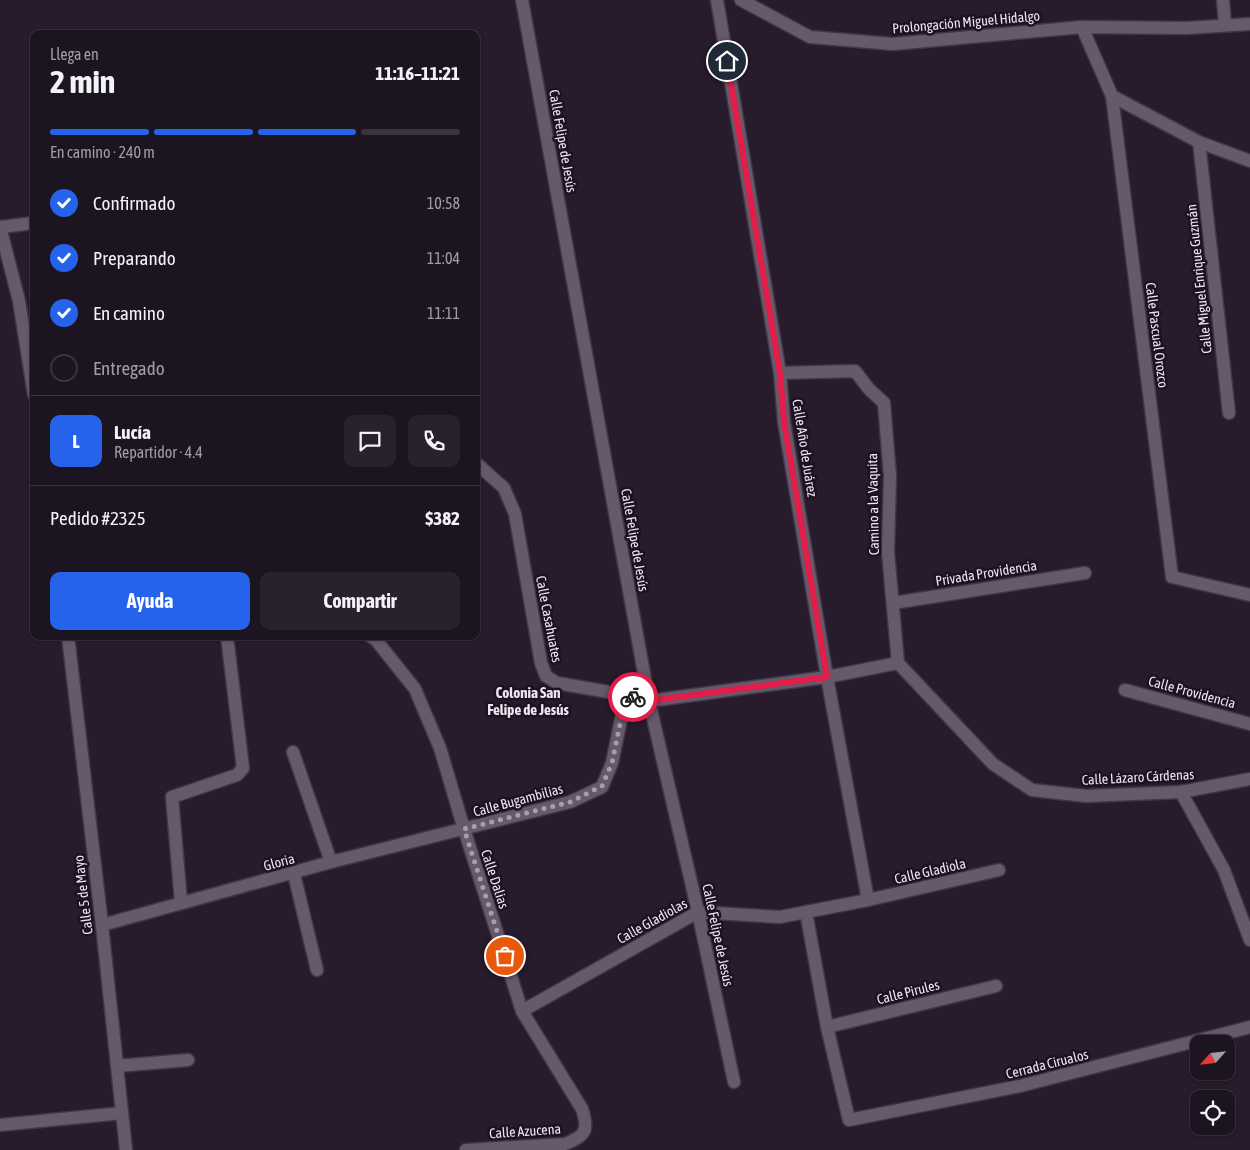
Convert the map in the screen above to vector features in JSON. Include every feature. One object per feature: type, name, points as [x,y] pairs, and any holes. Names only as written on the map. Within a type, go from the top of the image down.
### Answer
[{"type":"street","name":"Calle Felipe de Jesús","points":[[522,0],[649,701],[698,912],[734,1082]]},
{"type":"street","name":"Calle Año de Juárez","points":[[717,0],[780,373],[784,422],[827,677],[868,900]]},
{"type":"street","name":"Prolongación Miguel Hidalgo","points":[[741,0],[810,37],[893,44],[1082,27],[1168,28],[1250,24]]},
{"type":"street","points":[[1223,0],[1225,25]]},
{"type":"street","points":[[1082,27],[1112,96],[1199,142],[1250,161]]},
{"type":"street","name":"Calle Pascual Orozco","points":[[1112,96],[1172,578],[1250,595]]},
{"type":"street","name":"Calle Miguel Enrique Guzmán","points":[[1199,142],[1230,413]]},
{"type":"street","points":[[30,223],[0,227],[19,301],[30,370]]},
{"type":"street","name":"Camino a la Vaquita","points":[[780,373],[855,371],[869,389],[884,403],[890,476],[888,552],[898,664]]},
{"type":"street","name":"Calle Casahuates","points":[[480,466],[504,488],[515,514],[540,663],[546,676],[557,683],[649,701],[827,677],[898,664]]},
{"type":"street","name":"Privada Providencia","points":[[893,603],[1085,573]]},
{"type":"street","name":"Calle 5 de Mayo","points":[[68,640],[126,1150]]},
{"type":"street","points":[[181,902],[172,797],[237,774],[242,768],[227,640]]},
{"type":"street","name":"Calle Dalias","points":[[376,640],[415,689],[440,748],[522,1010],[582,1109],[587,1123],[584,1134]]},
{"type":"street","name":"Calle Lázaro Cárdenas","points":[[898,664],[993,764],[1032,790],[1086,796],[1181,792],[1250,779]]},
{"type":"street","name":"Calle Providencia","points":[[1125,690],[1250,724]]},
{"type":"street","name":"Calle Bugambilias","points":[[464,829],[570,802],[602,786],[612,763],[626,695]]},
{"type":"street","points":[[293,752],[331,862]]},
{"type":"street","points":[[1181,792],[1224,870],[1250,940]]},
{"type":"street","name":"Gloria","points":[[102,925],[181,902],[294,874],[331,862],[464,829]]},
{"type":"street","name":"Calle Gladiola","points":[[868,900],[999,870]]},
{"type":"street","points":[[294,874],[317,970]]},
{"type":"street","name":"Calle Gladiolas","points":[[522,1010],[698,912],[780,917],[868,900]]},
{"type":"street","points":[[806,912],[827,1027]]},
{"type":"street","name":"Calle Pirules","points":[[827,1027],[996,986]]},
{"type":"street","name":"Cerrada Cirualos","points":[[827,1027],[849,1120],[1020,1086],[1250,1027]]},
{"type":"street","points":[[117,1066],[188,1060]]},
{"type":"street","points":[[0,1124],[122,1113]]},
{"type":"street","name":"Calle Azucena","points":[[466,1150],[565,1144],[584,1134]]},
{"type":"way so far","points":[[505,956],[464,829],[570,802],[602,786],[612,763],[626,695],[633,697]]},
{"type":"district","name":"Colonia San Felipe de Jesús","points":[[528,702]]},
{"type":"route","points":[[633,697],[649,701],[827,677],[784,422],[780,373],[727,61]]}]
